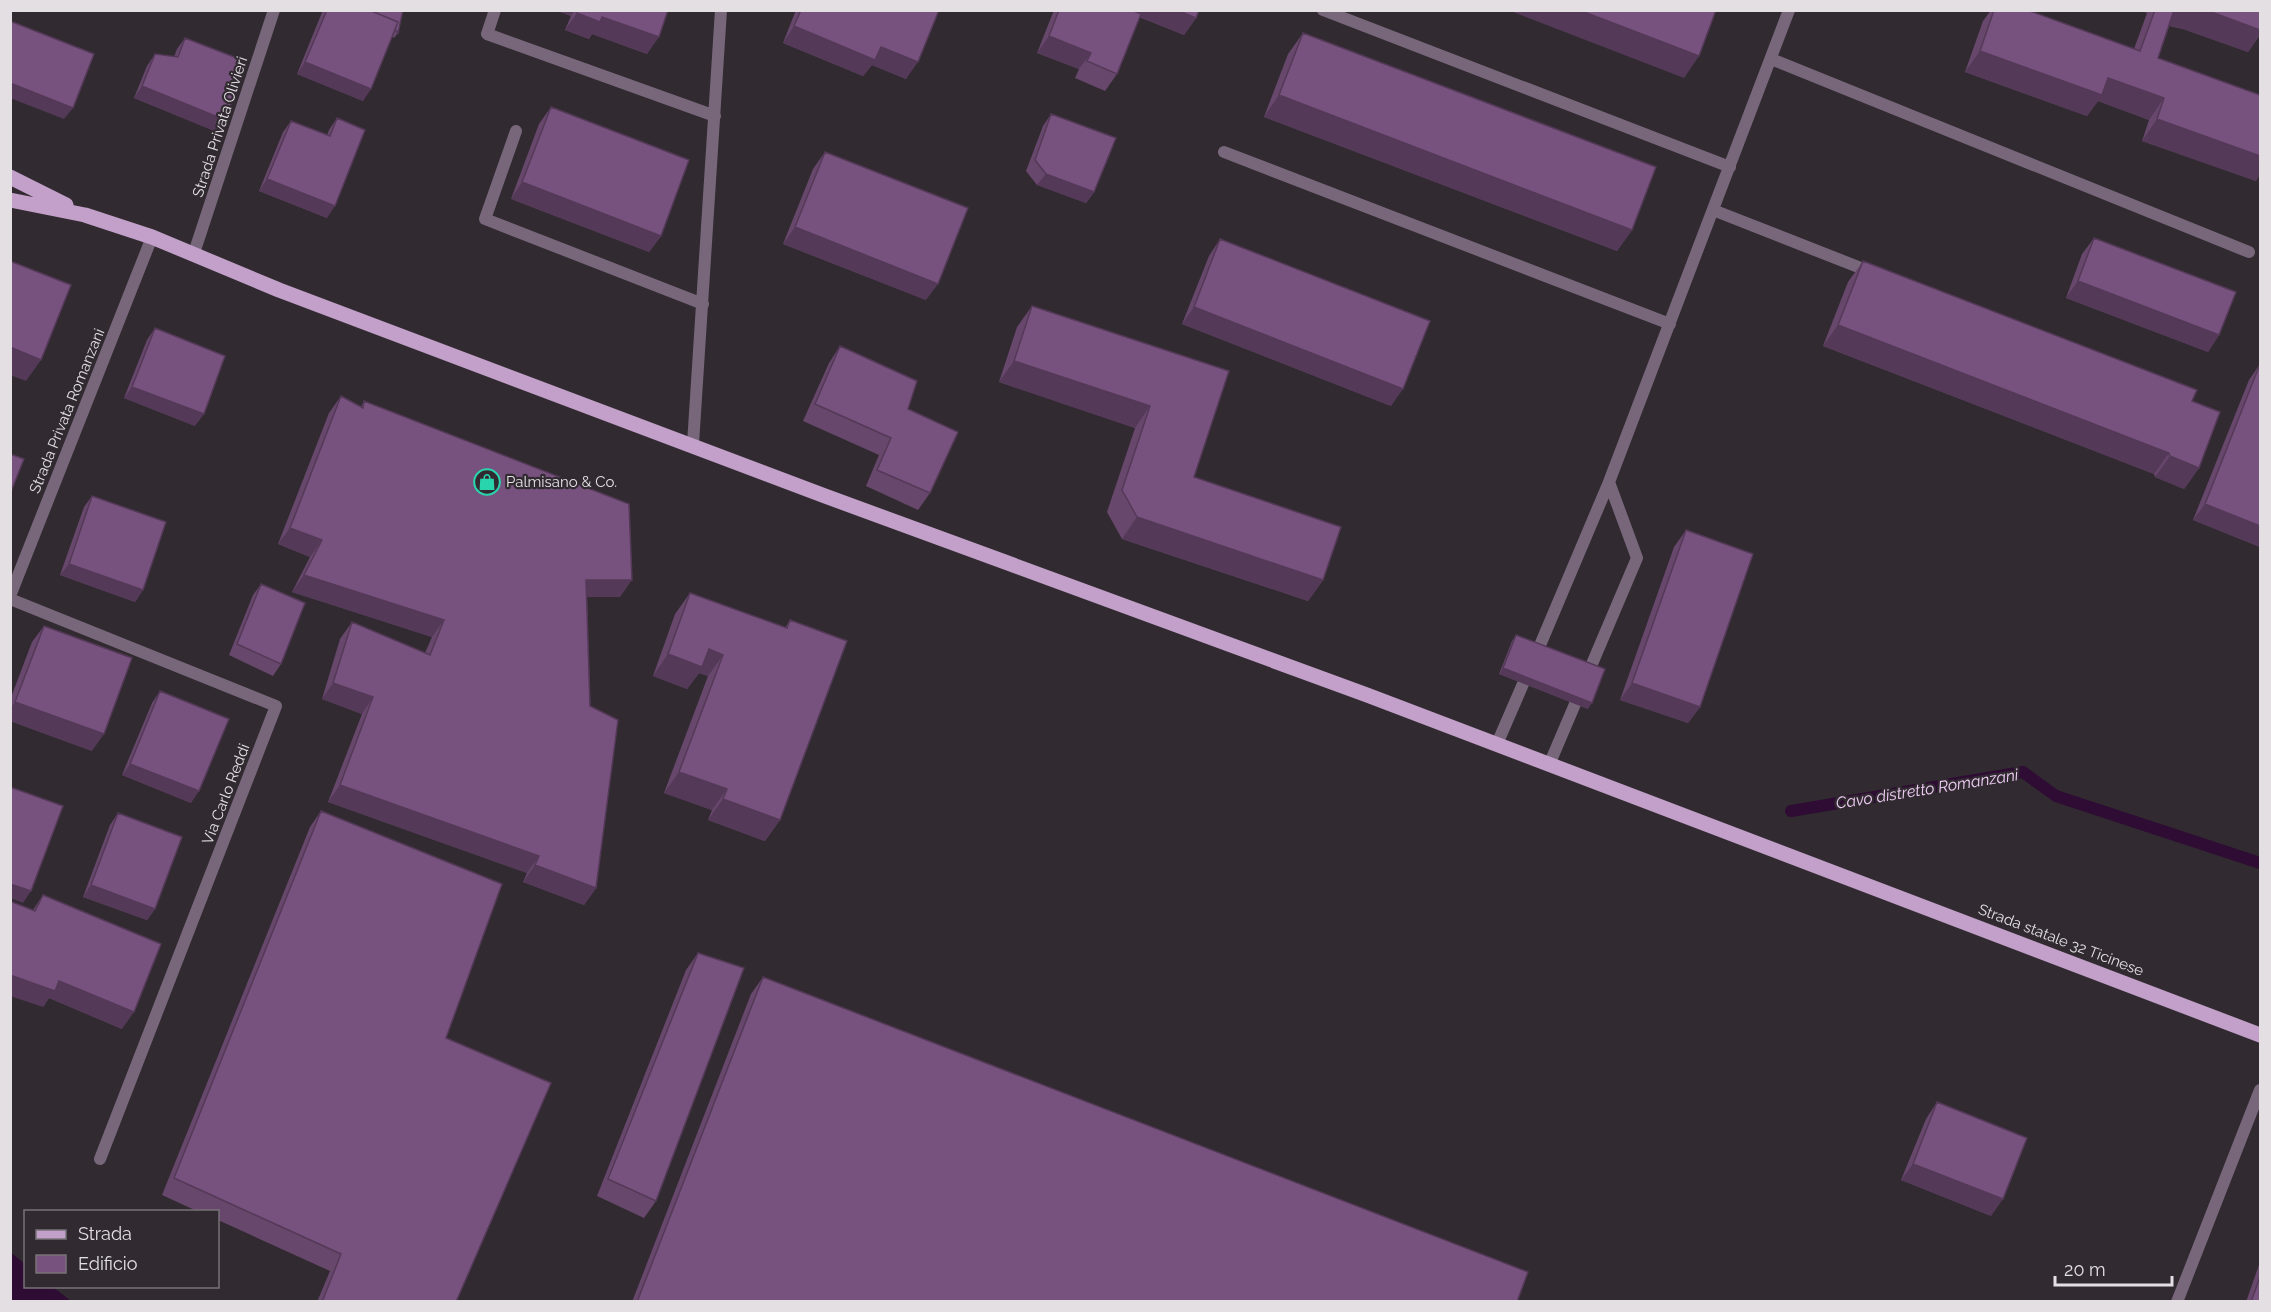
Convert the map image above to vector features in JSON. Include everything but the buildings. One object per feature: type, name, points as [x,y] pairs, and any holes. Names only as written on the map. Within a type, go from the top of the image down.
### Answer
[{"type":"main road","points":[[10,177],[85,215]]},
{"type":"main road","points":[[10,200],[85,215]]},
{"type":"main road","name":"Strada statale 32 Ticinese","points":[[85,215],[152,237],[279,290],[693,444],[825,496],[1497,744],[2260,1035]]},
{"type":"street","name":"Strada Privata Olivieri","points":[[194,253],[274,10]]},
{"type":"street","points":[[495,10],[487,34],[715,116]]},
{"type":"street","points":[[693,444],[721,10]]},
{"type":"street","points":[[1323,10],[1730,166]]},
{"type":"street","points":[[1538,650],[1610,482],[1789,10]]},
{"type":"street","points":[[1771,59],[2249,252]]},
{"type":"street","points":[[516,131],[485,219],[703,304]]},
{"type":"street","points":[[1224,152],[1670,324]]},
{"type":"street","points":[[1713,210],[1880,275]]},
{"type":"street","name":"Strada Privata Romanzani","points":[[10,597],[152,237]]},
{"type":"street","points":[[1589,671],[1636,558],[1610,482]]},
{"type":"street","name":"Via Carlo Reddi","points":[[10,597],[276,706],[100,1159]]},
{"type":"street","points":[[1497,744],[1523,684]]},
{"type":"street","points":[[1549,765],[1575,704]]},
{"type":"street","points":[[2176,1302],[2260,1090]]},
{"type":"shaded area","points":[[10,1252],[24,1263],[24,1288],[54,1288],[71,1301],[11,1301]]},
{"type":"waterway","name":"Cavo distretto Romanzani","points":[[1791,811],[2023,772],[2056,796],[2260,863]]},
{"type":"place","name":"Palmisano & Co.","points":[[487,482]]}]
